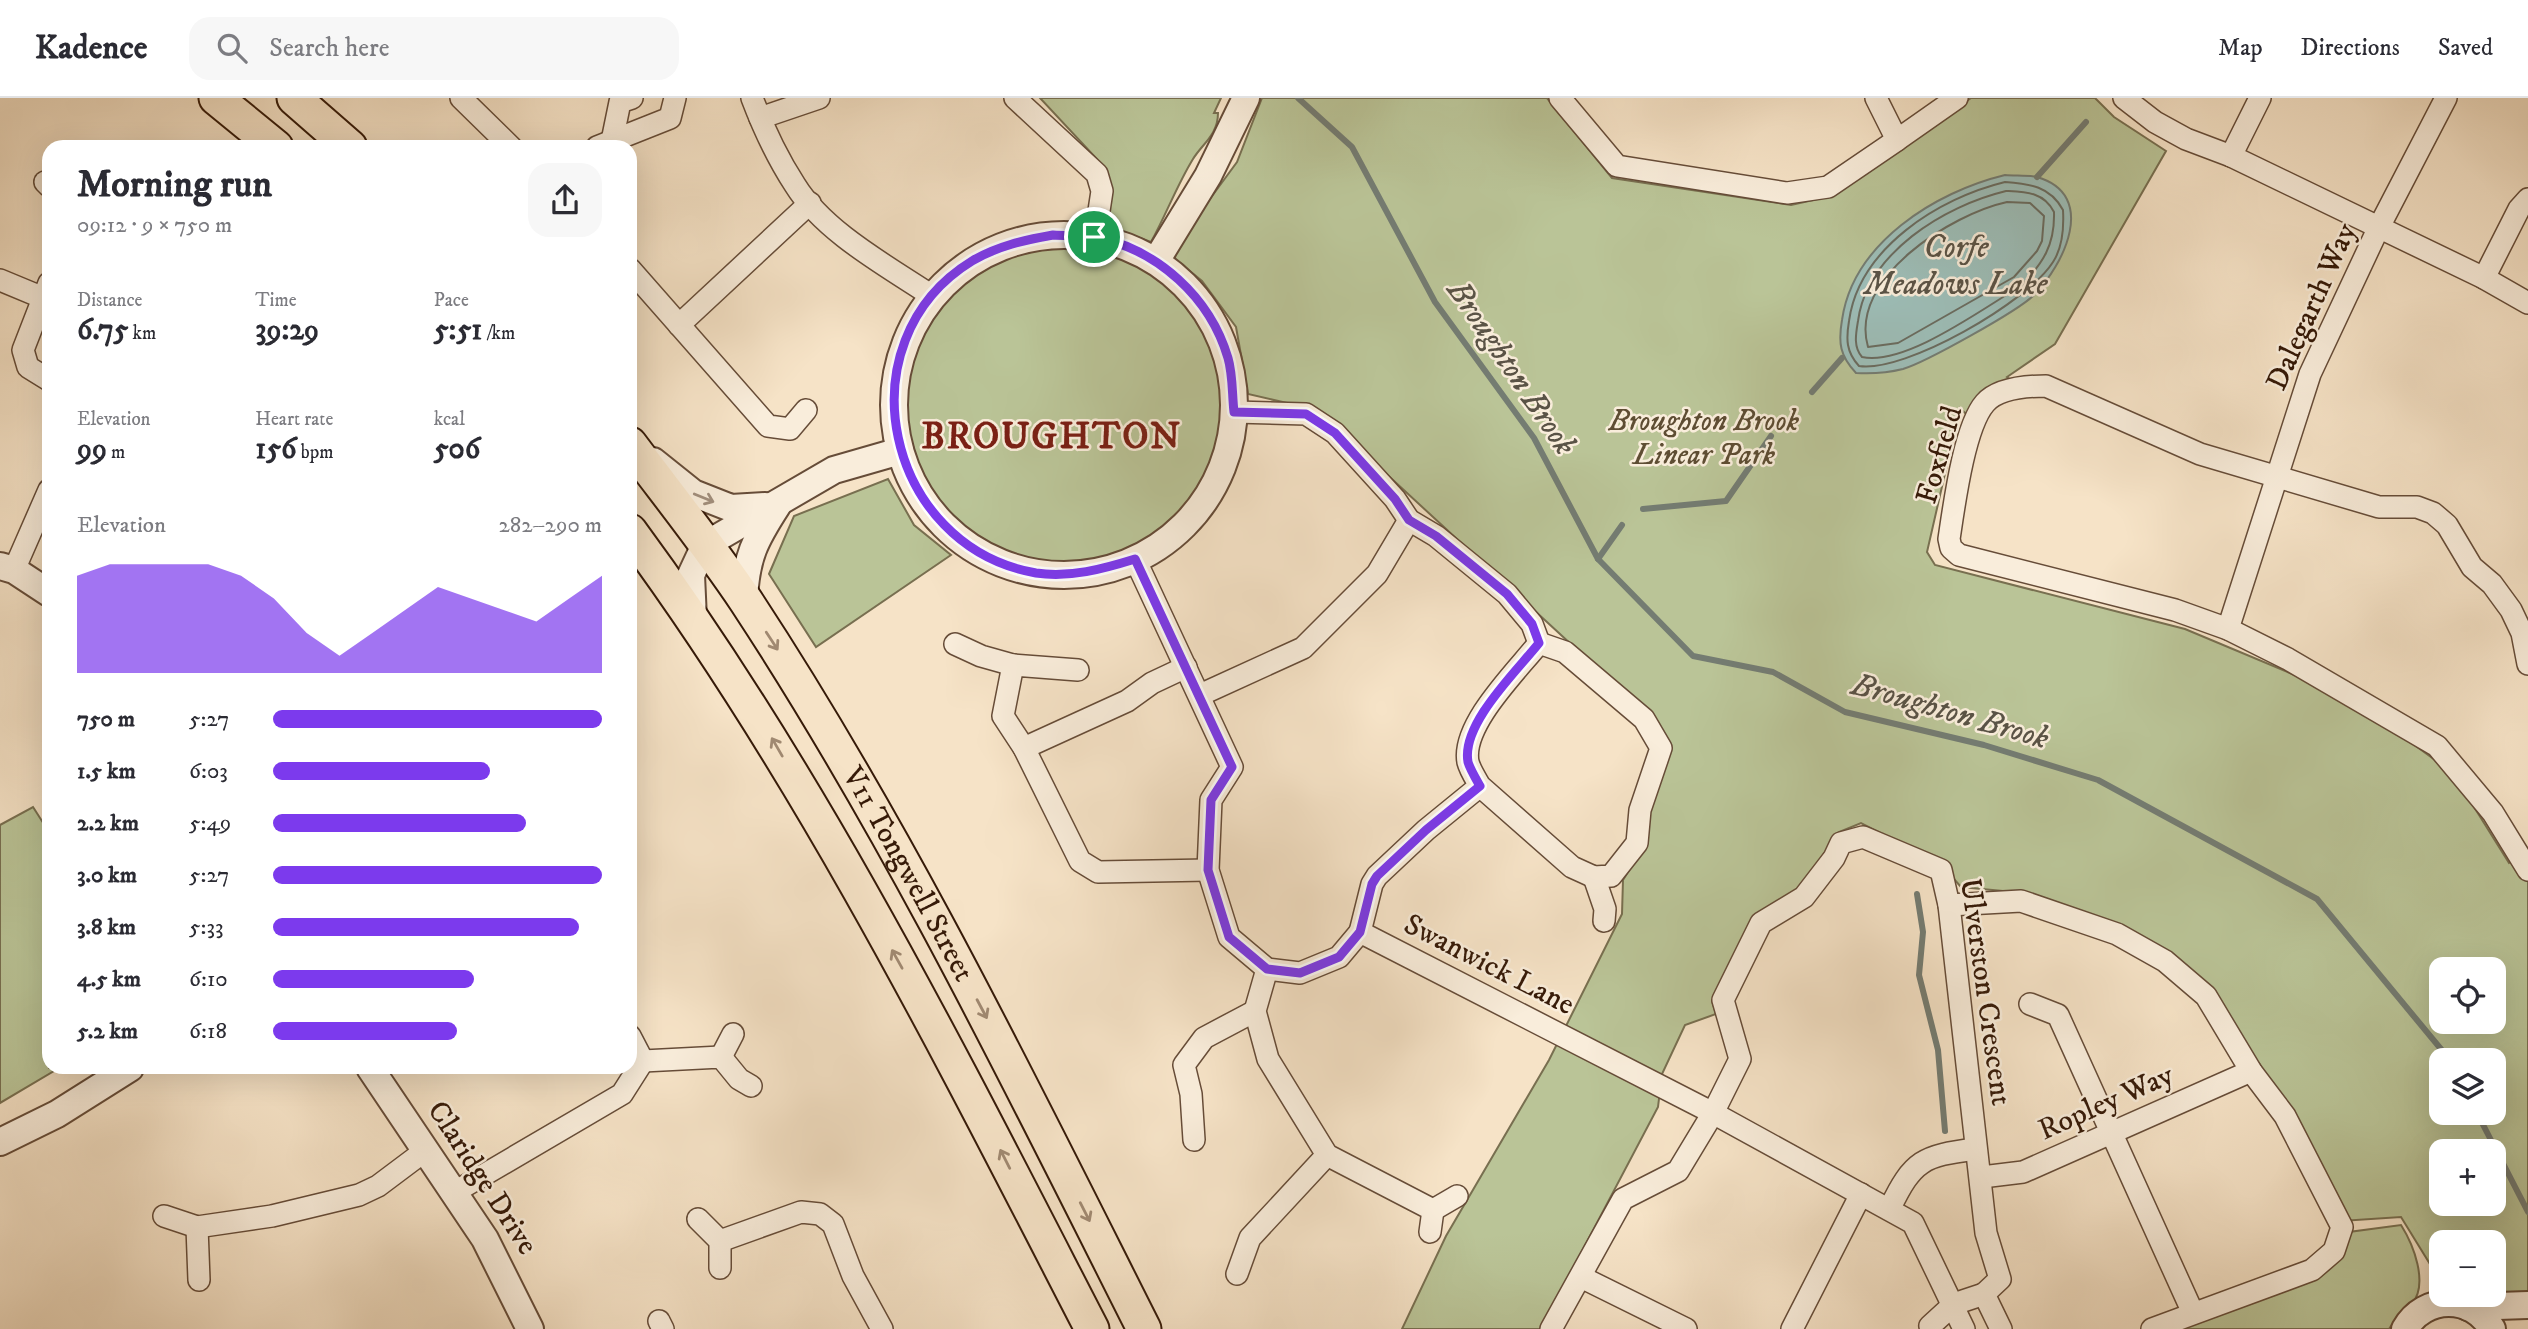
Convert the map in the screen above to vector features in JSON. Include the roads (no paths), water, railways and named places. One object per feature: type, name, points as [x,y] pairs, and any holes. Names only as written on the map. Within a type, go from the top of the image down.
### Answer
[{"type":"highway","points":[[216,98],[267,140]]},
{"type":"highway","points":[[294,98],[342,140]]},
{"type":"highway","name":"V11 Tongwell Street","points":[[637,453],[744,599],[821,722],[981,1005],[1144,1329]]},
{"type":"highway","name":"V11 Tongwell Street","points":[[642,555],[693,619],[764,724],[958,1069],[1092,1329]]},
{"type":"street","points":[[461,98],[504,140]]},
{"type":"street","points":[[606,140],[620,102],[632,98]]},
{"type":"street","points":[[614,140],[670,118],[675,98]]},
{"type":"street","points":[[752,98],[795,186],[810,203],[845,236],[932,296]]},
{"type":"street","points":[[760,118],[819,98]]},
{"type":"street","points":[[1015,98],[1097,174],[1102,191],[1094,237]]},
{"type":"street","points":[[1560,98],[1617,166],[1787,193],[1828,187],[1957,98]]},
{"type":"street","points":[[1876,98],[1897,140]]},
{"type":"street","points":[[2124,98],[2186,139],[2231,156],[2484,278],[2528,303]]},
{"type":"street","points":[[2231,156],[2260,98]]},
{"type":"street","name":"Dalegarth Way","points":[[2228,629],[2280,475],[2310,374],[2378,229],[2446,98]]},
{"type":"street","points":[[1156,261],[1208,176],[1244,102]]},
{"type":"street","points":[[2484,278],[2519,209],[2528,199]]},
{"type":"street","points":[[679,324],[810,203]]},
{"type":"street","points":[[1053,235],[1094,237],[1126,246],[1156,261],[1186,286],[1208,314],[1228,359],[1234,412],[1223,466],[1203,504],[1182,528],[1135,559],[1087,573],[1037,573],[1001,563],[965,544],[936,517],[917,492],[900,451],[893,411],[896,372],[909,332],[932,296],[973,261],[1012,243],[1053,235]]},
{"type":"street","points":[[637,277],[768,426],[790,429],[806,410]]},
{"type":"street","points":[[0,280],[42,289]]},
{"type":"street","points":[[42,298],[23,350],[23,360],[42,377]]},
{"type":"street","name":"Foxfield","points":[[2528,664],[2522,633],[2511,610],[2492,584],[2472,567],[2447,525],[2433,513],[2417,507],[2379,507],[2280,475],[2200,454],[2046,386],[2018,387],[1986,401],[1974,422],[1949,539],[1951,548],[1959,555],[2175,610],[2228,629],[2287,659],[2437,746],[2493,813],[2518,858],[2528,870]]},
{"type":"street","points":[[1234,412],[1306,414],[1335,433],[1395,499],[1409,520],[1436,536],[1507,594],[1532,624],[1539,643]]},
{"type":"street","points":[[637,449],[693,493],[731,508],[777,506]]},
{"type":"street","points":[[693,619],[691,575],[705,545],[747,518],[777,506],[834,470],[900,451]]},
{"type":"street","points":[[42,503],[7,568],[42,589]]},
{"type":"street","points":[[744,599],[745,573],[751,547],[777,506]]},
{"type":"street","points":[[1200,695],[1303,648],[1377,574],[1409,520]]},
{"type":"street","points":[[1135,559],[1232,767],[1211,800],[1208,870],[1229,937],[1267,969],[1255,1011],[1268,1059],[1327,1155],[1433,1210]]},
{"type":"street","points":[[1539,643],[1565,652],[1634,711],[1643,719],[1661,748],[1640,810],[1637,843],[1611,876],[1594,877],[1572,867],[1480,786],[1468,762],[1469,740],[1480,718],[1539,643]]},
{"type":"street","points":[[955,644],[981,656],[1013,665],[1079,670]]},
{"type":"street","points":[[1013,665],[1003,716],[1024,748],[1080,861],[1098,872],[1208,870]]},
{"type":"street","points":[[1024,748],[1127,701],[1152,683],[1186,667]]},
{"type":"street","points":[[1360,932],[1372,884],[1377,876],[1426,830],[1480,786]]},
{"type":"street","name":"Ulverston Crescent","points":[[1713,1113],[1740,1059],[1723,1000],[1761,923],[1804,897],[1834,858],[1841,843],[1863,837],[1941,870],[1949,905],[1975,1149],[1982,1177],[1986,1233],[2000,1279],[1984,1294]]},
{"type":"street","points":[[1594,877],[1605,909],[1604,921]]},
{"type":"street","points":[[1949,905],[2021,901],[2117,934],[2165,961],[2206,996],[2251,1071],[2285,1116],[2342,1227],[2334,1251],[2312,1270],[2152,1329]]},
{"type":"street","name":"Swanwick Lane","points":[[1267,969],[1300,973],[1339,957],[1360,932],[1713,1113],[1913,1223],[1964,1329]]},
{"type":"street","points":[[2030,1004],[2058,1015],[2193,1313]]},
{"type":"street","points":[[1194,1140],[1191,1094],[1184,1065],[1204,1038],[1255,1011]]},
{"type":"street","points":[[721,1057],[733,1034]]},
{"type":"street","points":[[637,1049],[643,1061]]},
{"type":"street","points":[[643,1061],[721,1057]]},
{"type":"street","points":[[721,1057],[739,1079],[751,1086]]},
{"type":"street","points":[[637,1070],[643,1061]]},
{"type":"street","name":"Ropley Way","points":[[1982,1177],[2024,1172],[2251,1071]]},
{"type":"street","points":[[0,1142],[57,1114],[120,1074]]},
{"type":"street","name":"Claridge Drive","points":[[374,1074],[485,1239],[530,1329]]},
{"type":"street","points":[[453,1193],[622,1094],[635,1074]]},
{"type":"street","points":[[1551,1329],[1623,1199],[1678,1171],[1713,1113]]},
{"type":"street","points":[[1890,1208],[1905,1177],[1919,1164],[1940,1153],[1975,1149]]},
{"type":"street","points":[[164,1216],[197,1227],[272,1216],[359,1195],[378,1186],[426,1150]]},
{"type":"street","points":[[1237,1273],[1250,1238],[1327,1155]]},
{"type":"street","points":[[1792,1329],[1861,1194]]},
{"type":"street","points":[[1433,1210],[1457,1196]]},
{"type":"street","points":[[1430,1232],[1433,1210]]},
{"type":"street","points":[[720,1241],[801,1212],[820,1214],[833,1224],[853,1276],[882,1329]]},
{"type":"street","points":[[698,1219],[720,1241],[720,1268]]},
{"type":"street","points":[[197,1227],[199,1280]]},
{"type":"street","points":[[1581,1277],[1686,1329]]},
{"type":"street","points":[[1931,1329],[1930,1326],[1954,1304],[1984,1294],[2001,1329]]},
{"type":"street","points":[[2506,1306],[2528,1306]]},
{"type":"street","points":[[2405,1329],[2416,1315],[2429,1307]]},
{"type":"street","points":[[2468,1307],[2480,1314],[2492,1329]]},
{"type":"street","points":[[2511,1329],[2528,1313]]},
{"type":"water","name":"Corfe Meadows Lake","points":[[2005,175],[2037,177],[2056,186],[2067,199],[2071,215],[2070,232],[2064,250],[2045,282],[2034,295],[2010,312],[1931,357],[1903,369],[1856,373],[1843,355],[1840,336],[1849,292],[1862,267],[1901,225],[1926,208],[1978,183]]},
{"type":"waterway","name":"Broughton Brook","points":[[1298,98],[1352,147],[1435,302],[1534,438],[1598,559],[1693,656],[1773,672],[1845,712],[1984,745],[2098,780],[2317,899],[2440,1048]]},
{"type":"waterway","points":[[2037,177],[2086,122]]},
{"type":"waterway","points":[[1812,392],[1842,358]]},
{"type":"waterway","points":[[1643,509],[1726,501],[1771,436]]},
{"type":"waterway","points":[[1598,559],[1622,525]]},
{"type":"waterway","points":[[1917,894],[1923,932],[1919,975],[1938,1050],[1945,1131]]},
{"type":"waterway","name":"Broughton Brook","points":[[2483,1125],[2528,1212]]},
{"type":"district","name":"BROUGHTON","points":[[1052,437]]},
{"type":"park label","name":"Broughton Brook Linear Park","points":[[1704,438]]}]
